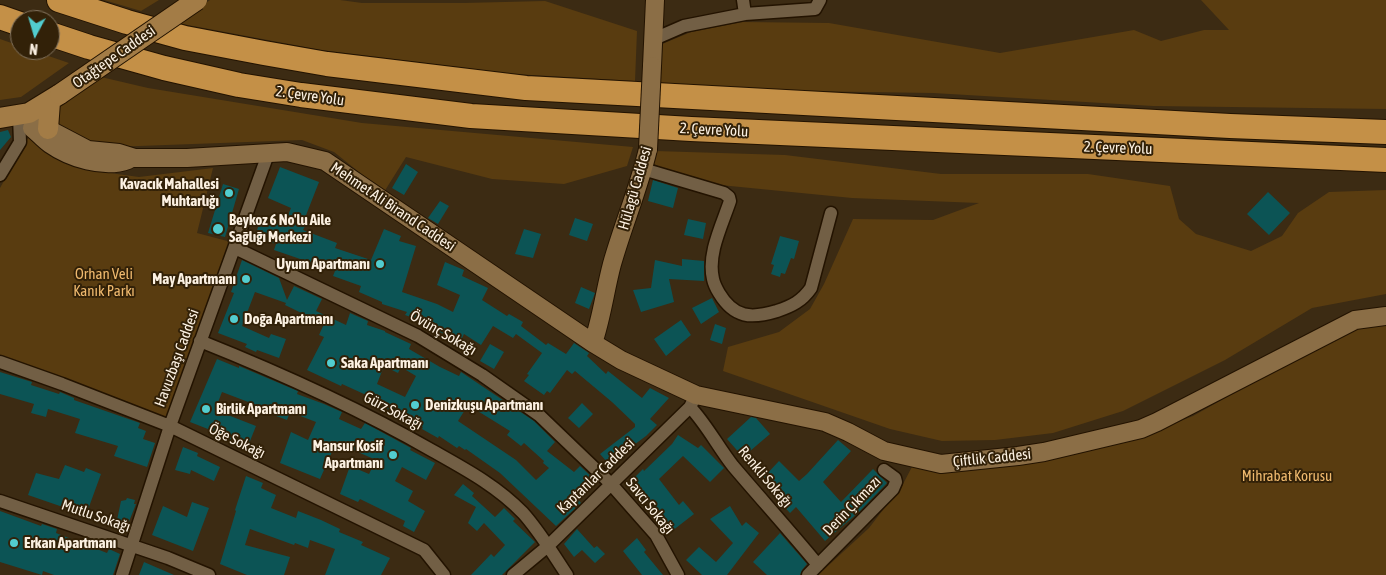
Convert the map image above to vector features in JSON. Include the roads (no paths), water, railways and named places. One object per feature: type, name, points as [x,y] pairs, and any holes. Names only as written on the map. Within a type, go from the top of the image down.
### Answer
[{"type":"highway","name":"2. Çevre Yolu","points":[[58,0],[185,38],[264,53],[327,64],[526,88],[1210,125],[1386,132]]},
{"type":"highway","name":"2. Çevre Yolu","points":[[60,37],[164,68],[239,85],[302,95],[471,116],[691,129],[1386,160]]},
{"type":"main road","name":"Otağtepe Caddesi","points":[[52,95],[176,0]]},
{"type":"main road","name":"Otağtepe Caddesi","points":[[16,114],[52,95],[197,0]]},
{"type":"main road","name":"Hülagü Caddesi","points":[[593,343],[600,321],[612,266],[644,169],[648,149],[655,0]]},
{"type":"main road","points":[[48,129],[52,95]]},
{"type":"main road","name":"Mehmet Ali Birand Caddesi","points":[[16,114],[88,150],[119,153],[135,158],[187,158],[287,152],[325,161],[593,343]]},
{"type":"main road","name":"Mehmet Ali Birand Caddesi","points":[[16,114],[50,144],[73,156],[102,164],[119,164],[135,158]]},
{"type":"main road","name":"Çiftlik Caddesi","points":[[593,343],[693,401],[825,422],[884,451],[941,464],[1044,452],[1140,428],[1157,422],[1355,320],[1386,316]]},
{"type":"street","points":[[743,0],[745,14]]},
{"type":"street","points":[[654,39],[684,26],[745,14],[815,9],[820,0]]},
{"type":"street","points":[[0,176],[20,142],[16,114]]},
{"type":"street","name":"Havuzbaşı Caddesi","points":[[122,575],[170,426],[268,154]]},
{"type":"street","points":[[644,169],[724,193],[729,197],[730,201],[715,245],[712,277],[727,305],[746,316],[761,316],[789,307],[797,303],[811,288],[831,213]]},
{"type":"street","name":"Övünç Sokağı","points":[[235,248],[418,336],[482,375],[539,415],[611,484]]},
{"type":"street","name":"Gürz Sokağı","points":[[200,341],[318,392],[390,426],[488,483],[523,514],[548,546],[567,575]]},
{"type":"street","name":"Öḡe Sokağı","points":[[0,362],[170,426],[424,550],[444,575]]},
{"type":"street","name":"Kaptanlar Caddesi","points":[[513,575],[548,546],[693,401]]},
{"type":"street","name":"Renkli Sokağı","points":[[693,401],[715,442],[733,466],[818,565]]},
{"type":"street","name":"Derin Çıkmazı","points":[[818,565],[893,489],[896,482],[895,478],[884,470]]},
{"type":"street","name":"Savcı Sokağı","points":[[611,484],[656,535],[678,575]]},
{"type":"street","name":"Mutlu Sokağı","points":[[0,501],[132,545],[209,575]]},
{"type":"street","points":[[808,575],[818,565]]},
{"type":"place","name":"Kavacık Mahallesi Muhtarlığı","points":[[229,193]]},
{"type":"place","name":"Beykoz 6 No'lu Aile Saḡlıḡı Merkezi","points":[[218,229]]},
{"type":"place","name":"Uyum Apartmanı","points":[[380,264]]},
{"type":"place","name":"May Apartmanı","points":[[246,279]]},
{"type":"place","name":"Doḡa Apartmanı","points":[[234,319]]},
{"type":"place","name":"Saka Apartmanı","points":[[331,363]]},
{"type":"place","name":"Denizkuşu Apartmanı","points":[[415,405]]},
{"type":"place","name":"Birlik Apartmanı","points":[[206,409]]},
{"type":"place","name":"Mansur Kosif Apartmanı","points":[[393,455]]},
{"type":"place","name":"Erkan Apartmanı","points":[[14,543]]},
{"type":"park label","name":"Orhan Veli Kanık Parkı","points":[[104,282]]},
{"type":"park label","name":"Mihrabat Korusu","points":[[1287,476]]}]
